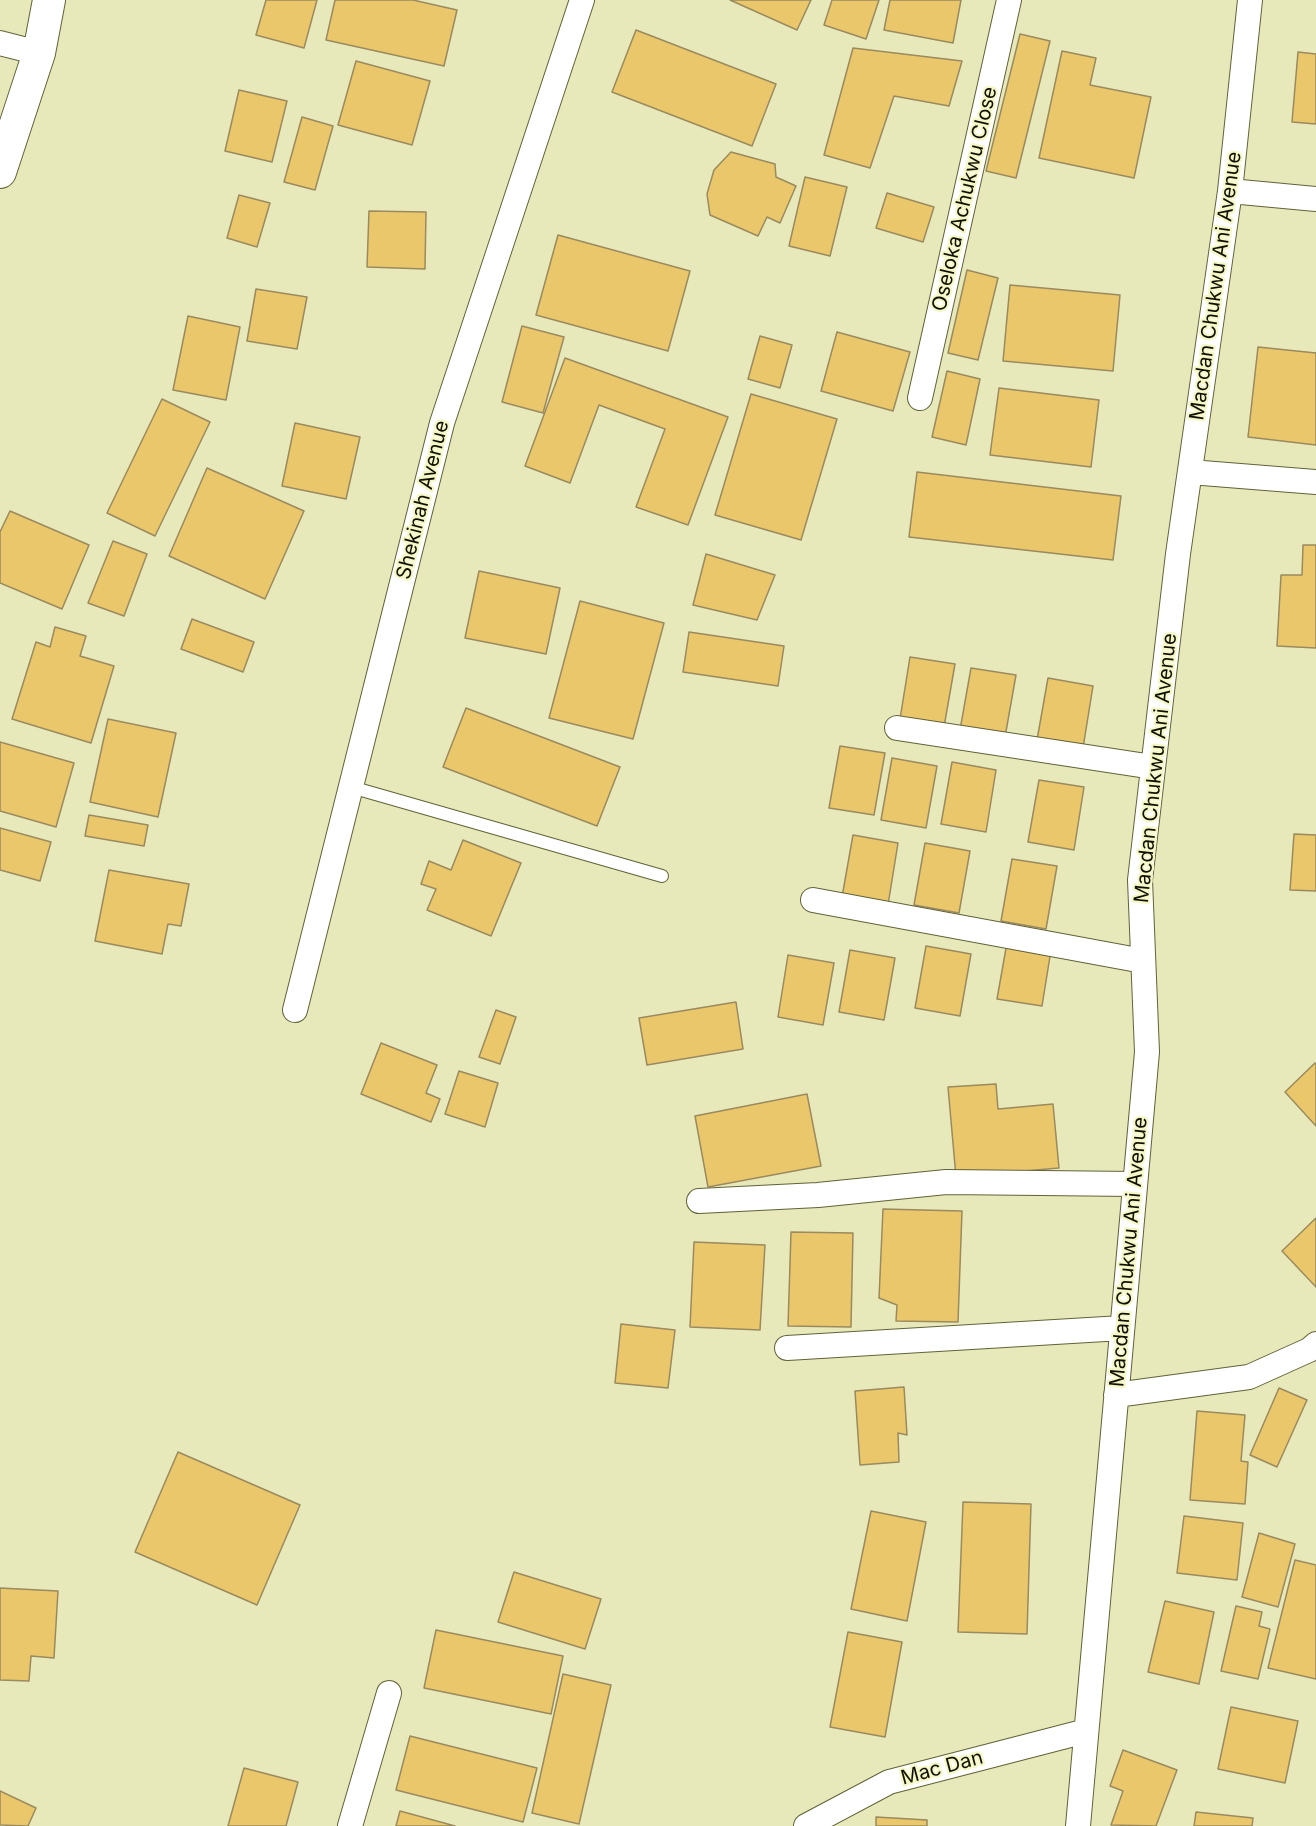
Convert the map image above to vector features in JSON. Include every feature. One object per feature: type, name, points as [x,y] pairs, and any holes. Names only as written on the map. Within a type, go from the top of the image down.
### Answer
[{"type":"street","points":[[0,172],[39,53],[49,0]]},
{"type":"street","name":"Shekinah Avenue","points":[[295,1010],[442,423],[582,0]]},
{"type":"street","name":"Oseloka Achukwu Close","points":[[920,398],[1009,0]]},
{"type":"street","name":"Macdan Chukwu Ani Avenue","points":[[1078,1826],[1147,1052],[1140,880],[1178,554],[1230,191],[1250,0]]},
{"type":"street","points":[[0,43],[39,53]]},
{"type":"street","points":[[1230,191],[1316,199]]},
{"type":"street","points":[[1190,472],[1316,482]]},
{"type":"street","points":[[897,728],[1153,767]]},
{"type":"street","points":[[813,900],[1143,961]]},
{"type":"street","points":[[699,1201],[818,1194],[946,1182],[1135,1184]]},
{"type":"street","points":[[786,1348],[1122,1328]]},
{"type":"street","points":[[1116,1395],[1249,1377],[1309,1350],[1316,1344]]},
{"type":"street","points":[[350,1826],[389,1693]]},
{"type":"street","name":"Mac Dan","points":[[806,1826],[889,1782],[1086,1731]]},
{"type":"lane","points":[[351,787],[662,876]]},
{"type":"building","points":[[266,0],[317,0],[304,48],[256,35]]},
{"type":"building","points":[[335,0],[413,0],[457,10],[444,66],[326,40]]},
{"type":"building","points":[[730,0],[811,0],[797,30]]},
{"type":"building","points":[[832,0],[879,0],[866,39],[824,25]]},
{"type":"building","points":[[890,0],[961,0],[953,43],[884,30]]},
{"type":"building","points":[[636,30],[776,84],[752,146],[612,92]]},
{"type":"building","points":[[1020,34],[1050,41],[1016,178],[986,171]]},
{"type":"building","points":[[853,48],[962,61],[949,106],[894,96],[870,168],[824,155]]},
{"type":"building","points":[[1062,51],[1096,58],[1090,85],[1151,97],[1134,178],[1039,158]]},
{"type":"building","points":[[1298,52],[1316,54],[1316,124],[1292,122]]},
{"type":"building","points":[[356,61],[430,81],[412,145],[338,125]]},
{"type":"building","points":[[239,90],[287,101],[272,162],[225,151]]},
{"type":"building","points":[[302,117],[333,126],[315,190],[284,182]]},
{"type":"building","points":[[731,152],[775,164],[776,177],[796,186],[780,223],[767,217],[758,236],[710,215],[707,194],[714,170]]},
{"type":"building","points":[[805,177],[847,187],[830,256],[789,246]]},
{"type":"building","points":[[887,193],[934,207],[923,242],[876,228]]},
{"type":"building","points":[[239,195],[270,203],[257,247],[227,238]]},
{"type":"building","points":[[369,211],[426,212],[425,269],[367,267]]},
{"type":"building","points":[[558,235],[690,271],[668,351],[536,315]]},
{"type":"building","points":[[967,270],[998,278],[978,360],[948,353]]},
{"type":"building","points":[[1010,285],[1120,295],[1113,371],[1003,361]]},
{"type":"building","points":[[256,289],[307,297],[297,349],[247,341]]},
{"type":"building","points":[[188,316],[240,327],[226,400],[173,390]]},
{"type":"building","points":[[522,326],[564,337],[543,413],[502,402]]},
{"type":"building","points":[[837,332],[910,352],[893,411],[821,391]]},
{"type":"building","points":[[760,336],[792,345],[780,388],[748,379]]},
{"type":"building","points":[[1258,347],[1316,353],[1316,445],[1248,437]]},
{"type":"building","points":[[565,358],[728,417],[688,525],[636,507],[665,429],[599,405],[570,483],[525,466]]},
{"type":"building","points":[[947,371],[980,379],[966,445],[932,437]]},
{"type":"building","points":[[999,388],[1099,400],[1091,467],[990,455]]},
{"type":"building","points":[[751,394],[837,419],[801,540],[715,515]]},
{"type":"building","points":[[162,399],[210,422],[155,536],[107,513]]},
{"type":"building","points":[[295,423],[360,437],[346,499],[282,486]]},
{"type":"building","points":[[207,468],[304,511],[265,599],[169,556]]},
{"type":"building","points":[[917,472],[1121,496],[1113,560],[909,537]]},
{"type":"building","points":[[10,511],[89,545],[62,609],[0,583],[0,532]]},
{"type":"building","points":[[113,541],[147,554],[124,616],[88,603]]},
{"type":"building","points":[[1303,545],[1316,545],[1316,648],[1277,646],[1281,575],[1302,575]]},
{"type":"building","points":[[706,554],[775,575],[757,620],[693,605]]},
{"type":"building","points":[[479,571],[560,588],[546,654],[465,638]]},
{"type":"building","points":[[580,601],[664,623],[633,739],[549,718]]},
{"type":"building","points":[[192,619],[254,642],[243,672],[181,649]]},
{"type":"building","points":[[55,627],[86,636],[80,656],[114,666],[91,743],[12,719],[36,642],[50,647]]},
{"type":"building","points":[[689,632],[784,646],[778,686],[683,672]]},
{"type":"building","points":[[910,657],[955,664],[944,727],[900,719]]},
{"type":"building","points":[[971,668],[1016,675],[1005,737],[960,730]]},
{"type":"building","points":[[1048,678],[1093,686],[1083,748],[1037,740]]},
{"type":"building","points":[[466,708],[620,767],[597,826],[443,767]]},
{"type":"building","points":[[108,719],[176,733],[158,817],[90,802]]},
{"type":"building","points":[[0,742],[74,763],[56,827],[0,811]]},
{"type":"building","points":[[840,746],[885,753],[874,815],[829,808]]},
{"type":"building","points":[[892,758],[937,766],[926,828],[881,820]]},
{"type":"building","points":[[952,762],[996,770],[986,832],[941,824]]},
{"type":"building","points":[[1039,780],[1084,787],[1074,850],[1028,842]]},
{"type":"building","points":[[89,815],[148,825],[144,846],[85,836]]},
{"type":"building","points":[[0,828],[51,842],[40,881],[0,870]]},
{"type":"building","points":[[1294,834],[1316,835],[1316,891],[1290,890]]},
{"type":"building","points":[[853,835],[898,843],[888,905],[842,897]]},
{"type":"building","points":[[463,840],[521,863],[491,936],[427,910],[436,889],[421,884],[429,861],[451,870]]},
{"type":"building","points":[[925,843],[970,851],[959,913],[914,905]]},
{"type":"building","points":[[1012,859],[1057,866],[1046,929],[1001,921]]},
{"type":"building","points":[[109,870],[189,884],[181,926],[168,924],[162,954],[95,941]]},
{"type":"building","points":[[1008,937],[1052,944],[1042,1006],[997,999]]},
{"type":"building","points":[[926,946],[971,954],[960,1016],[915,1008]]},
{"type":"building","points":[[850,950],[895,958],[884,1020],[839,1012]]},
{"type":"building","points":[[788,955],[834,963],[823,1025],[778,1017]]},
{"type":"building","points":[[736,1002],[743,1049],[647,1065],[639,1018]]},
{"type":"building","points":[[496,1010],[516,1017],[500,1064],[479,1057]]},
{"type":"building","points":[[381,1043],[437,1065],[426,1093],[440,1099],[431,1122],[361,1094]]},
{"type":"building","points":[[1316,1064],[1316,1126],[1285,1092]]},
{"type":"building","points":[[459,1071],[498,1083],[485,1127],[445,1114]]},
{"type":"building","points":[[996,1084],[998,1109],[1053,1104],[1059,1168],[956,1177],[948,1087]]},
{"type":"building","points":[[807,1094],[821,1166],[708,1187],[695,1116]]},
{"type":"building","points":[[883,1209],[962,1211],[958,1322],[896,1321],[897,1305],[879,1298]]},
{"type":"building","points":[[1316,1218],[1316,1287],[1282,1251]]},
{"type":"building","points":[[791,1232],[853,1233],[851,1327],[788,1326]]},
{"type":"building","points":[[694,1242],[765,1245],[760,1330],[690,1327]]},
{"type":"building","points":[[621,1324],[675,1330],[668,1388],[615,1383]]},
{"type":"building","points":[[904,1387],[907,1435],[898,1433],[899,1462],[860,1465],[855,1391]]},
{"type":"building","points":[[1279,1388],[1307,1400],[1277,1467],[1250,1455]]},
{"type":"building","points":[[1197,1411],[1245,1415],[1241,1461],[1248,1462],[1245,1504],[1190,1500]]},
{"type":"building","points":[[178,1452],[300,1505],[257,1605],[135,1552]]},
{"type":"building","points":[[963,1502],[1031,1504],[1027,1634],[958,1632]]},
{"type":"building","points":[[871,1511],[926,1522],[907,1621],[851,1609]]},
{"type":"building","points":[[1184,1516],[1243,1523],[1237,1580],[1177,1573]]},
{"type":"building","points":[[1259,1533],[1295,1544],[1278,1607],[1242,1597]]},
{"type":"building","points":[[1295,1560],[1316,1565],[1316,1679],[1268,1668]]},
{"type":"building","points":[[514,1572],[601,1599],[585,1649],[498,1622]]},
{"type":"building","points":[[0,1588],[58,1591],[54,1658],[31,1656],[29,1681],[0,1680]]},
{"type":"building","points":[[1165,1601],[1214,1612],[1199,1684],[1148,1672]]},
{"type":"building","points":[[1236,1606],[1262,1612],[1259,1626],[1270,1629],[1258,1679],[1221,1671]]},
{"type":"building","points":[[436,1630],[563,1656],[551,1714],[424,1688]]},
{"type":"building","points":[[848,1632],[902,1642],[885,1737],[830,1727]]},
{"type":"building","points":[[563,1674],[611,1685],[579,1824],[532,1813]]},
{"type":"building","points":[[1231,1707],[1298,1721],[1285,1783],[1218,1769]]},
{"type":"building","points":[[410,1736],[537,1768],[523,1822],[396,1790]]},
{"type":"building","points":[[1123,1750],[1177,1770],[1156,1826],[1111,1825],[1123,1791],[1110,1786]]},
{"type":"building","points":[[244,1768],[298,1782],[286,1826],[228,1826]]},
{"type":"building","points":[[0,1791],[36,1808],[28,1826],[0,1825]]},
{"type":"building","points":[[400,1811],[455,1826],[396,1826]]},
{"type":"building","points":[[1196,1812],[1253,1818],[1252,1826],[1194,1826]]},
{"type":"building","points":[[876,1817],[927,1820],[927,1826],[876,1826]]}]
